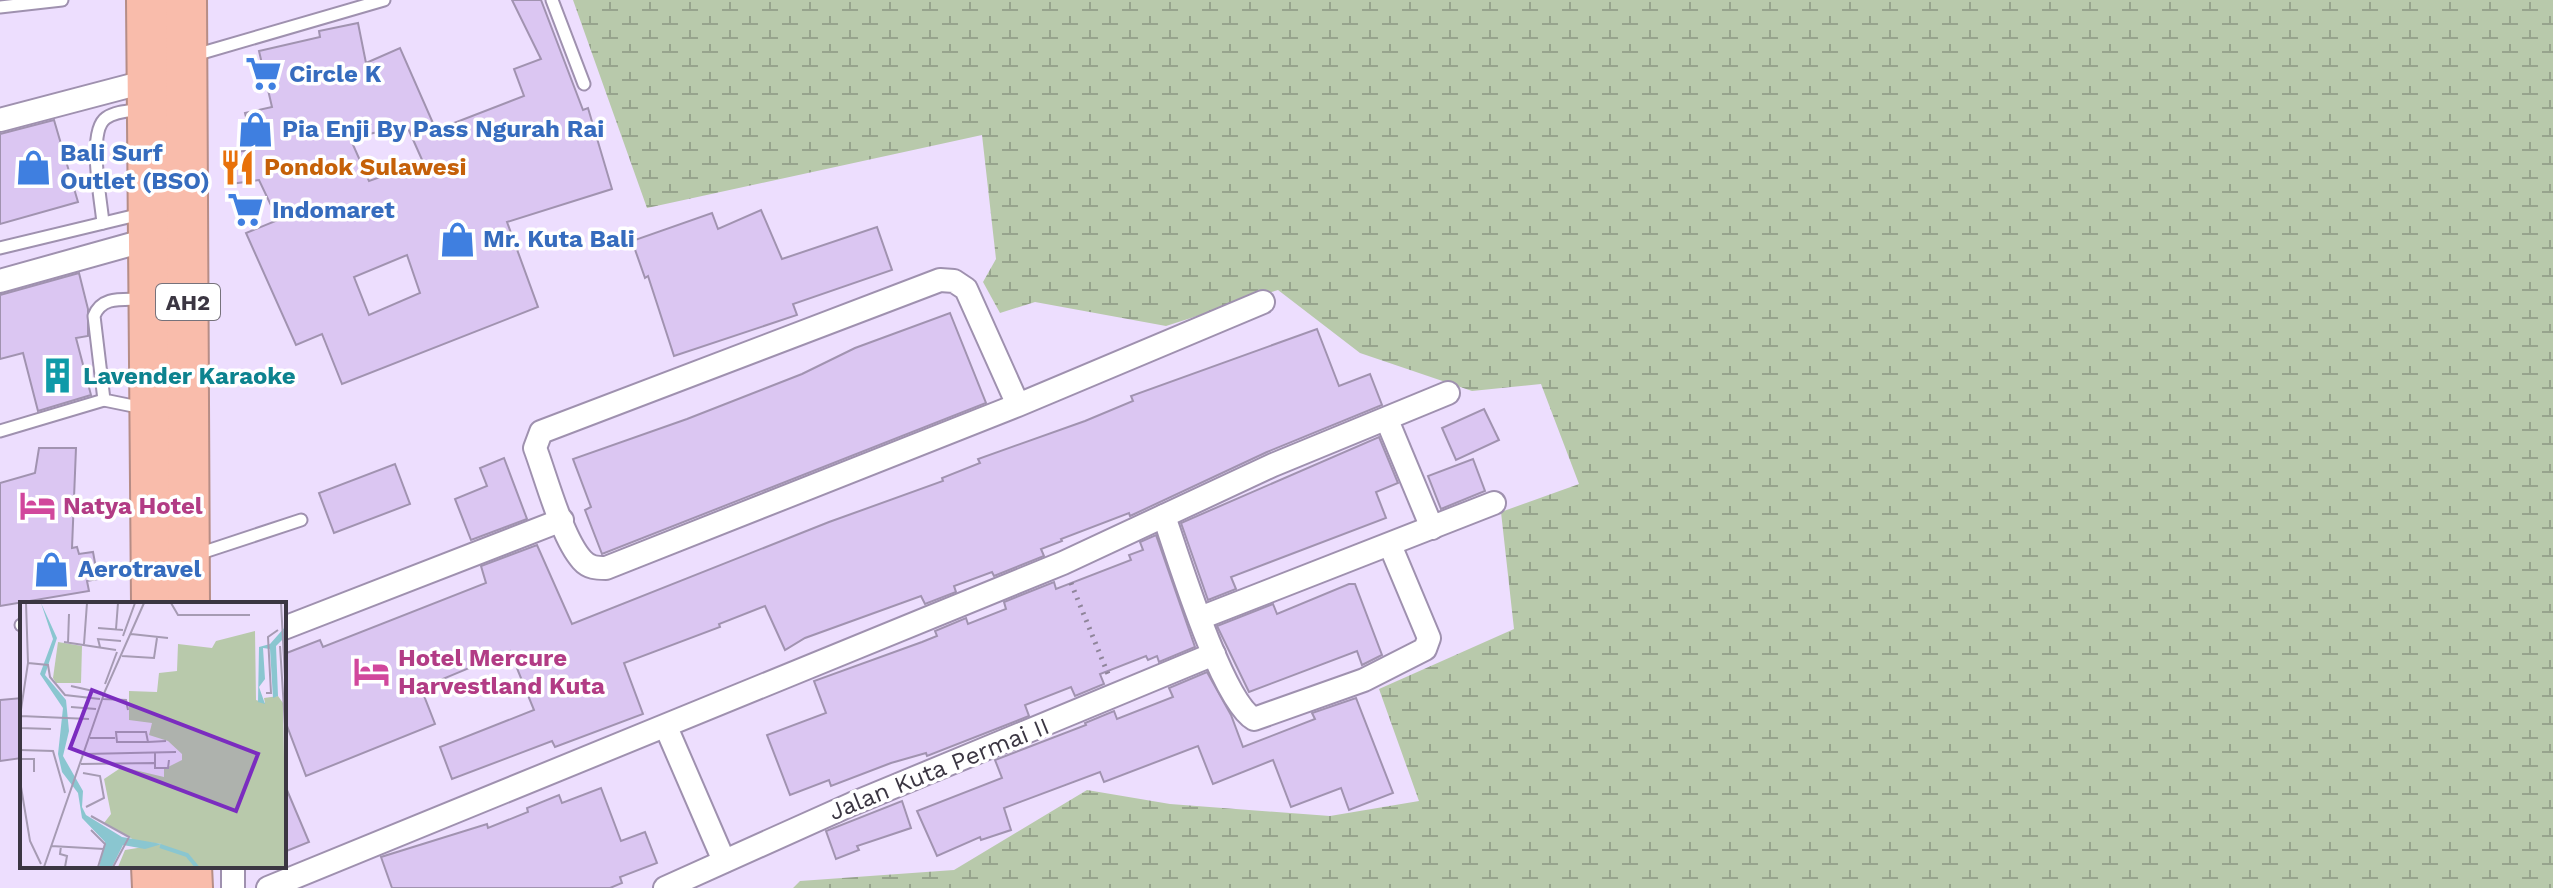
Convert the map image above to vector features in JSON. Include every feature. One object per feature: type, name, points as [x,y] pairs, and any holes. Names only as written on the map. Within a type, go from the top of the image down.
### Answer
[{"type":"highway","name":"AH2","points":[[147,0],[152,602]]},
{"type":"highway","name":"AH2","points":[[186,0],[189,602]]},
{"type":"highway","points":[[152,868],[153,888]]},
{"type":"highway","points":[[191,868],[192,888]]},
{"type":"street","points":[[0,120],[148,94]]},
{"type":"street","points":[[0,281],[150,225]]},
{"type":"street","points":[[1018,405],[966,289],[954,281],[940,280],[541,432],[535,448],[562,520],[582,560],[592,567],[606,568],[1018,405],[1263,302]]},
{"type":"street","points":[[268,888],[1063,563],[1273,465],[1448,393]]},
{"type":"street","points":[[1387,420],[1432,528]]},
{"type":"street","points":[[1200,618],[1494,503]]},
{"type":"street","points":[[1164,516],[1214,654],[1244,713],[1254,719],[1364,680],[1425,649],[1429,638],[1390,545]]},
{"type":"street","points":[[286,627],[562,520]]},
{"type":"street","name":"Jalan Kuta Permai II","points":[[665,888],[852,804],[1214,654]]},
{"type":"street","points":[[666,727],[724,861]]},
{"type":"lane","points":[[0,7],[62,0]]},
{"type":"lane","points":[[187,58],[384,0]]},
{"type":"lane","points":[[552,0],[584,84]]},
{"type":"lane","points":[[103,223],[95,133],[103,120],[148,94]]},
{"type":"lane","points":[[0,248],[103,223],[150,225]]},
{"type":"lane","points":[[104,400],[94,316],[97,306],[107,300],[151,298]]},
{"type":"lane","points":[[0,431],[104,400],[151,409]]},
{"type":"lane","points":[[191,556],[301,520]]},
{"type":"path","points":[[1063,563],[1117,696]]},
{"type":"green space","points":[[573,0],[2553,0],[2553,888],[793,888],[800,881],[954,870],[1087,790],[1170,804],[1330,816],[1419,801],[1379,689],[1514,629],[1501,512],[1579,484],[1541,384],[1472,391],[1360,353],[1278,290],[1166,326],[1035,302],[1000,313],[983,282],[996,259],[982,135],[647,208]]},
{"type":"building","points":[[512,0],[541,0],[583,110],[588,108],[612,189],[507,222],[538,307],[342,384],[322,334],[296,345],[246,233],[278,220],[259,180],[230,184],[226,153],[254,150],[245,113],[272,107],[259,51],[320,37],[319,31],[358,23],[366,63],[400,48],[436,130],[524,96],[514,69],[541,59]],"holes":[[[407,126],[423,162],[369,181],[350,138]],[[407,255],[420,293],[369,315],[354,277]]]},
{"type":"building","name":"Bali Surf Outlet (BSO)","points":[[54,120],[78,202],[0,224],[0,134]]},
{"type":"building","points":[[761,210],[782,259],[877,227],[892,270],[793,304],[797,315],[674,356],[648,276],[645,278],[632,241],[712,213],[718,229]]},
{"type":"building","points":[[79,273],[88,309],[88,336],[76,338],[91,395],[38,411],[23,353],[0,359],[0,295]]},
{"type":"building","points":[[950,313],[986,403],[602,554],[585,510],[591,507],[573,459],[687,419],[802,374],[855,348]]},
{"type":"building","points":[[1317,329],[1339,386],[1370,374],[1382,405],[1267,452],[1130,516],[1129,513],[1061,539],[1041,549],[1044,556],[994,576],[992,572],[954,586],[956,592],[925,604],[921,596],[805,638],[785,650],[765,606],[719,624],[720,627],[624,663],[643,714],[555,747],[552,741],[452,779],[440,747],[534,710],[510,651],[421,688],[435,724],[306,776],[286,723],[286,653],[320,640],[323,647],[486,583],[481,566],[537,545],[572,624],[829,522],[943,481],[942,478],[980,463],[978,459],[1085,421],[1133,401],[1131,396]]},
{"type":"building","points":[[1484,409],[1499,440],[1456,460],[1442,428]]},
{"type":"building","points":[[1379,437],[1398,483],[1376,492],[1386,518],[1231,577],[1236,589],[1208,600],[1181,523]]},
{"type":"building","points":[[39,448],[76,448],[72,548],[77,547],[79,554],[93,552],[98,579],[87,581],[89,591],[0,606],[0,483],[35,473]]},
{"type":"building","points":[[504,458],[527,519],[471,540],[455,499],[487,486],[480,468]]},
{"type":"building","points":[[1473,459],[1485,491],[1441,509],[1428,476]]},
{"type":"building","points":[[395,464],[410,504],[334,533],[319,493]]},
{"type":"building","points":[[1156,535],[1195,647],[1159,662],[1157,656],[1148,660],[1146,656],[1100,674],[1104,684],[1075,696],[1071,687],[1025,705],[1029,716],[927,756],[926,753],[891,763],[831,786],[829,780],[790,795],[767,735],[826,713],[814,681],[937,636],[935,631],[966,618],[968,624],[1006,609],[1004,602],[1054,582],[1056,589],[1131,560],[1129,555],[1143,550],[1140,542]]},
{"type":"building","points":[[1355,584],[1382,655],[1362,665],[1357,651],[1249,692],[1217,626],[1273,604],[1277,614]]},
{"type":"building","points":[[1207,672],[1231,715],[1243,747],[1315,719],[1312,713],[1356,698],[1393,793],[1349,810],[1341,788],[1291,807],[1273,760],[1213,784],[1198,746],[1104,782],[1100,772],[1004,808],[1011,830],[981,840],[980,837],[937,856],[917,811],[1002,778],[995,760],[1114,711],[1117,719],[1173,697],[1169,688]]},
{"type":"building","points":[[20,698],[20,758],[0,761],[0,700]]},
{"type":"building","points":[[286,788],[309,842],[286,851]]},
{"type":"building","points":[[601,788],[621,841],[645,832],[657,863],[620,877],[622,883],[610,888],[392,888],[381,857],[487,824],[488,828],[559,795],[562,803]]},
{"type":"building","points":[[902,801],[911,828],[857,846],[859,850],[836,859],[826,831]]},
{"type":"place","name":"Circle K","points":[[263,74]]},
{"type":"place","name":"Pia Enji By Pass Ngurah Rai","points":[[256,129]]},
{"type":"place","name":"Bali Surf Outlet (BSO)","points":[[34,167]]},
{"type":"place","name":"Pondok Sulawesi","points":[[238,167]]},
{"type":"place","name":"Indomaret","points":[[246,210]]},
{"type":"place","name":"Mr. Kuta Bali","points":[[457,239]]},
{"type":"place","name":"Lavender Karaoke","points":[[57,376]]},
{"type":"place","name":"Natya Hotel","points":[[37,506]]},
{"type":"place","name":"Aerotravel","points":[[52,569]]},
{"type":"place","name":"Hotel Mercure Harvestland Kuta","points":[[372,672]]}]
